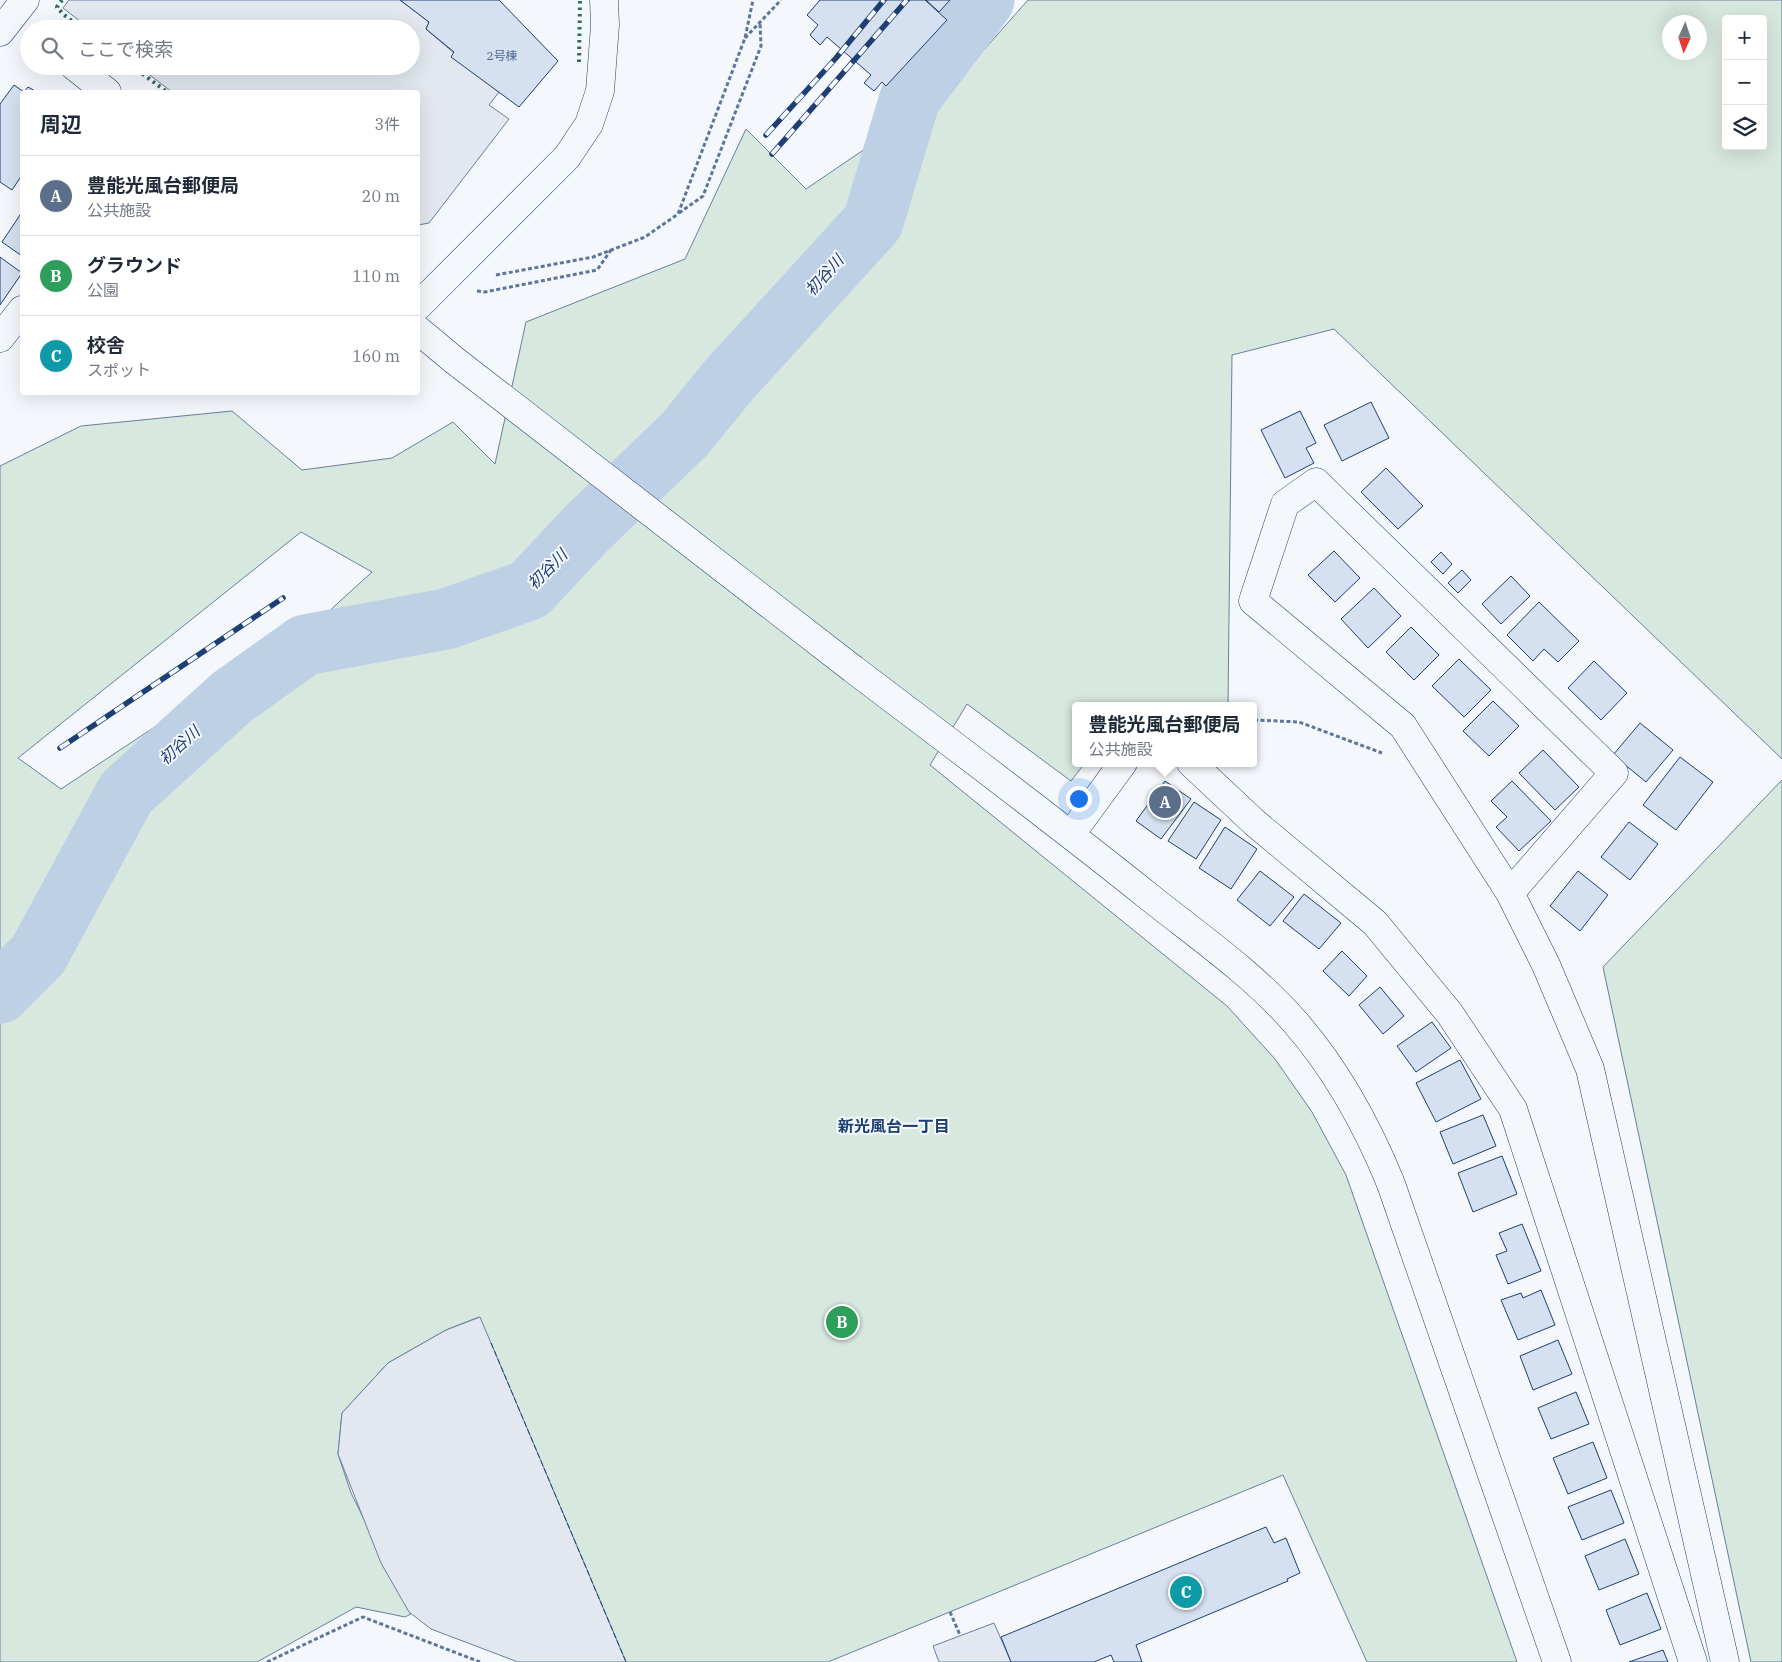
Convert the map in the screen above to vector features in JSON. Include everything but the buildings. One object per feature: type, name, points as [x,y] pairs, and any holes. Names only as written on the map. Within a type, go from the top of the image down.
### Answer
[{"type":"street","points":[[420,304],[567,156],[589,124],[600,91],[605,25],[604,0]]},
{"type":"street","points":[[85,75],[104,90]]},
{"type":"street","points":[[0,338],[20,313]]},
{"type":"street","points":[[420,332],[853,670],[1071,834],[1261,986],[1295,1022],[1334,1071],[1353,1102],[1376,1147],[1391,1184],[1558,1662]]},
{"type":"street","points":[[1510,892],[1614,773],[1316,482],[1285,504],[1253,601],[1403,726],[1510,892],[1546,965],[1590,1069],[1725,1662]]},
{"type":"street","points":[[1071,834],[1120,767]]},
{"type":"street","points":[[1196,767],[1255,823],[1375,923],[1450,1014],[1513,1110],[1693,1662]]},
{"type":"path","points":[[678,214],[745,38],[753,0]]},
{"type":"path","points":[[745,38],[781,0]]},
{"type":"path","points":[[488,276],[593,257],[612,250],[645,237],[703,196],[761,46],[760,22]]},
{"type":"path","points":[[485,292],[597,270],[612,250]]},
{"type":"path","points":[[1257,720],[1299,722],[1388,755]]},
{"type":"path","points":[[950,1612],[960,1635]]},
{"type":"path","points":[[267,1662],[364,1617],[480,1662]]},
{"type":"shaded area","points":[[69,0],[400,0],[429,22],[426,29],[499,92],[489,105],[509,119],[429,223],[420,225],[420,90],[169,90],[150,75],[420,75],[420,20],[78,20],[63,8]]},
{"type":"shaded area","points":[[1028,0],[1782,0],[1782,759],[1334,329],[1232,355],[1228,702],[1072,702],[1072,767],[1082,767],[1071,781],[967,704],[930,765],[1227,1006],[1275,1059],[1312,1112],[1346,1175],[1517,1662],[1367,1662],[1283,1475],[828,1662],[626,1662],[479,1317],[446,1330],[388,1363],[342,1413],[338,1454],[351,1493],[411,1614],[405,1617],[356,1607],[257,1662],[0,1662],[0,466],[81,426],[232,411],[302,470],[392,458],[453,422],[495,464],[526,322],[685,259],[746,129],[806,189],[943,96]],"holes":[[[301,532],[372,572],[327,613],[61,789],[18,758]]]},
{"type":"shaded area","points":[[1782,780],[1782,1662],[1751,1662],[1603,967]]},
{"type":"shaded area","points":[[480,1317],[626,1662],[518,1662],[431,1629],[409,1612],[381,1563],[338,1454],[342,1413],[388,1363],[446,1330]]},
{"type":"shaded area","points":[[994,1623],[1011,1662],[939,1662],[933,1646]]},
{"type":"waterway","name":"初谷川","points":[[0,993],[38,955],[126,793],[232,697],[305,645],[446,619],[529,590],[587,528],[685,434],[728,381],[873,222],[910,98],[984,0]]},
{"type":"railway","points":[[766,135],[836,58],[884,0]]},
{"type":"railway","points":[[772,154],[907,0]]},
{"type":"railway","points":[[60,748],[283,598]]},
{"type":"hedge","points":[[62,0],[57,7],[71,20]]},
{"type":"hedge","points":[[579,62],[580,0]]},
{"type":"hedge","points":[[144,75],[164,90]]},
{"type":"fence","points":[[491,1343],[626,1662]]},
{"type":"place","name":"豊能光風台郵便局","points":[[1165,802]]},
{"type":"place","name":"グラウンド","points":[[842,1322]]},
{"type":"place","name":"校舎","points":[[1186,1592]]},
{"type":"district","name":"新光風台一丁目","points":[[894,1126]]}]
